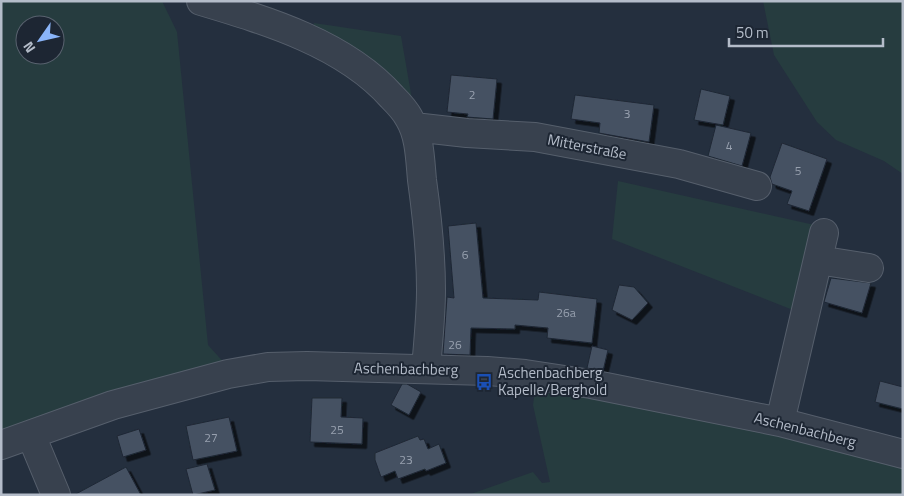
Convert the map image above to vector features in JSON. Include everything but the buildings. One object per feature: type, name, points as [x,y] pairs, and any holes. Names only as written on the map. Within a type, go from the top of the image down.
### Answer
[{"type":"street","points":[[201,1],[242,13],[330,48],[369,74],[408,116],[414,127],[418,148],[430,262],[431,292],[426,369]]},
{"type":"street","name":"Mitterstraße","points":[[414,127],[467,133],[536,137],[679,164],[757,186]]},
{"type":"street","points":[[780,422],[824,233]]},
{"type":"street","points":[[818,260],[869,268]]},
{"type":"street","name":"Aschenbachberg","points":[[1,445],[113,404],[228,374],[268,367],[306,366],[487,371],[525,374],[591,384],[780,422],[903,454]]},
{"type":"street","points":[[31,435],[56,495]]},
{"type":"green space","points":[[1,1],[162,1],[177,32],[208,345],[227,366],[1,437]]},
{"type":"green space","points":[[763,1],[903,1],[903,174],[884,161],[836,140],[817,122],[774,55]]},
{"type":"green space","points":[[314,23],[401,36],[414,111],[313,33]]},
{"type":"green space","points":[[618,181],[819,226],[793,310],[612,239]]},
{"type":"green space","points":[[539,387],[618,397],[903,465],[903,492],[902,495],[468,495],[533,472],[542,483],[550,482],[533,405],[535,391]]},
{"type":"place","name":"Aschenbachberg Kapelle/Berghold","points":[[484,382]]}]
